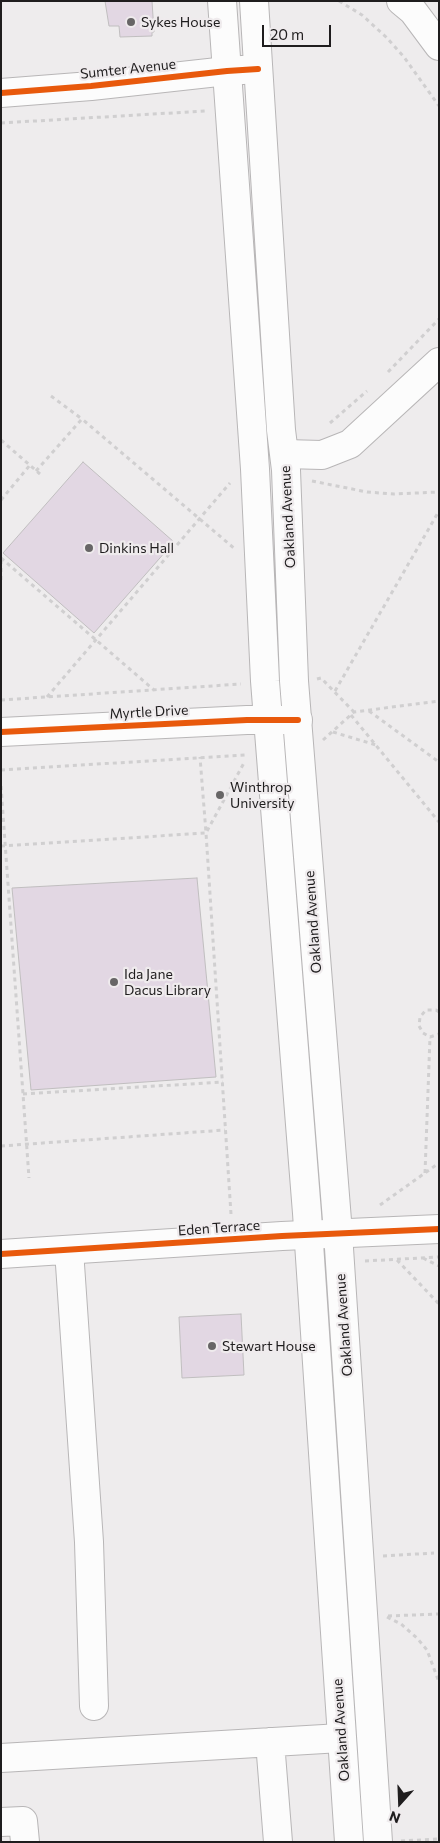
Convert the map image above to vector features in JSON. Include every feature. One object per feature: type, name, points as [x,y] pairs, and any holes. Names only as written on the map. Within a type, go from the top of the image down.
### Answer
[{"type":"main road","name":"Oakland Avenue","points":[[222,1],[255,469],[265,681],[308,1235],[349,1842]]},
{"type":"main road","name":"Oakland Avenue","points":[[254,1],[281,430],[285,454],[294,681],[338,1233],[378,1842]]},
{"type":"main road","points":[[401,1],[413,11],[439,46]]},
{"type":"main road","name":"Sumter Avenue","points":[[1,93],[258,69]]},
{"type":"main road","points":[[285,454],[322,456],[350,444],[439,362]]},
{"type":"main road","name":"Myrtle Drive","points":[[1,732],[269,719],[298,720]]},
{"type":"main road","name":"Eden Terrace","points":[[1,1254],[338,1233],[439,1229]]},
{"type":"main road","points":[[69,1250],[89,1542],[94,1706]]},
{"type":"main road","points":[[1,1758],[341,1738]]},
{"type":"main road","points":[[270,1742],[278,1842]]},
{"type":"main road","points":[[1,1822],[23,1821],[25,1842]]},
{"type":"path","points":[[339,1],[362,16],[386,37],[404,57],[439,106]]},
{"type":"path","points":[[1,123],[207,111]]},
{"type":"path","points":[[382,378],[439,319]]},
{"type":"path","points":[[324,426],[332,422],[368,390]]},
{"type":"path","points":[[51,396],[82,419],[236,550]]},
{"type":"path","points":[[36,471],[82,419]]},
{"type":"path","points":[[1,440],[40,474]]},
{"type":"path","points":[[1,500],[30,465]]},
{"type":"path","points":[[307,480],[367,492],[394,494],[439,492]]},
{"type":"path","points":[[47,697],[231,482]]},
{"type":"path","points":[[335,691],[439,511]]},
{"type":"path","points":[[1,558],[155,690]]},
{"type":"path","points":[[1,558],[1,580]]},
{"type":"path","points":[[319,678],[335,691],[376,746],[439,822]]},
{"type":"path","points":[[1,700],[244,684]]},
{"type":"path","points":[[108,688],[113,693]]},
{"type":"path","points":[[319,743],[353,714],[439,701]]},
{"type":"path","points":[[369,711],[439,762]]},
{"type":"path","points":[[332,732],[376,746]]},
{"type":"path","points":[[1,770],[249,754],[206,833]]},
{"type":"path","points":[[200,757],[232,1217]]},
{"type":"path","points":[[1,786],[3,846],[29,1178]]},
{"type":"path","points":[[3,846],[206,833]]},
{"type":"path","points":[[439,1012],[436,1010],[426,1010],[420,1017],[419,1026],[423,1033],[430,1037],[439,1034]]},
{"type":"path","points":[[425,1173],[430,1037]]},
{"type":"path","points":[[23,1094],[222,1082]]},
{"type":"path","points":[[1,1146],[225,1130]]},
{"type":"path","points":[[376,1209],[439,1163]]},
{"type":"path","points":[[358,1262],[439,1257]]},
{"type":"path","points":[[422,1258],[439,1266]]},
{"type":"path","points":[[396,1259],[439,1304]]},
{"type":"path","points":[[379,1556],[434,1553]]},
{"type":"path","points":[[384,1616],[401,1624],[417,1638],[427,1650],[439,1682]]},
{"type":"path","points":[[398,1841],[439,1838]]},
{"type":"building","name":"Sykes House","points":[[105,1],[152,1],[154,32],[152,32],[152,36],[120,37],[119,26],[109,26]]},
{"type":"building","name":"Dinkins Hall","points":[[83,462],[174,542],[94,633],[3,553]]},
{"type":"building","name":"Ida Jane Dacus Library","points":[[197,878],[216,1077],[31,1090],[12,888]]},
{"type":"building","name":"Stewart House","points":[[241,1314],[244,1375],[182,1378],[179,1317]]},
{"type":"cycle path","points":[[1,93],[258,69]]},
{"type":"cycle path","points":[[1,732],[247,720],[298,720]]},
{"type":"cycle path","points":[[1,1254],[282,1236],[439,1229]]},
{"type":"place","name":"Sykes House","points":[[131,22]]},
{"type":"place","name":"Dinkins Hall","points":[[89,548]]},
{"type":"place","name":"Winthrop University","points":[[220,795]]},
{"type":"place","name":"Ida Jane Dacus Library","points":[[114,982]]},
{"type":"place","name":"Stewart House","points":[[212,1346]]}]
